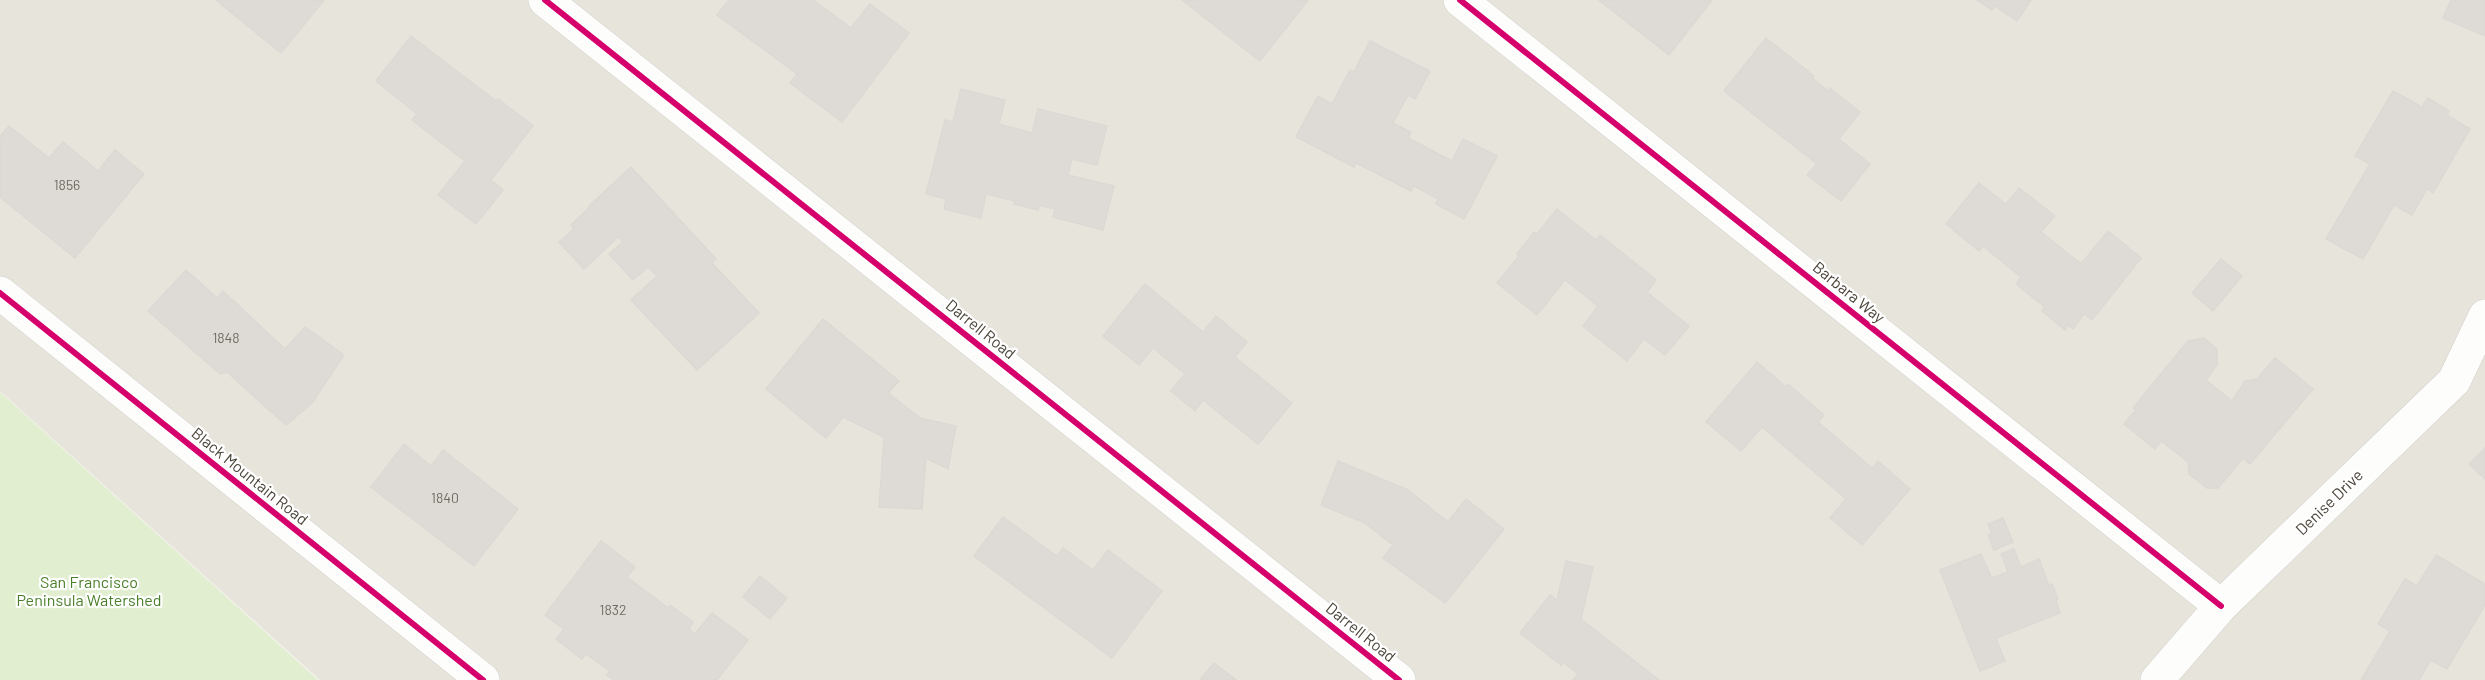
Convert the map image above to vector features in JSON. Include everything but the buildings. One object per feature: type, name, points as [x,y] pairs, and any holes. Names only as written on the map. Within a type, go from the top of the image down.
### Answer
[{"type":"street","name":"Darrell Road","points":[[545,0],[1399,680]]},
{"type":"street","name":"Barbara Way","points":[[1460,0],[2221,606]]},
{"type":"street","name":"Black Mountain Road","points":[[0,293],[483,680]]},
{"type":"street","name":"Denise Drive","points":[[2157,680],[2221,606],[2454,381],[2485,316]]},
{"type":"shaded area","points":[[0,0],[2485,0],[2485,680],[320,680],[0,391]]},
{"type":"green space","name":"San Francisco Peninsula Watershed","points":[[0,392],[318,680],[0,680]]},
{"type":"cycle path","points":[[545,0],[1399,680]]},
{"type":"cycle path","points":[[1460,0],[2221,606]]},
{"type":"cycle path","points":[[0,293],[483,680]]}]
